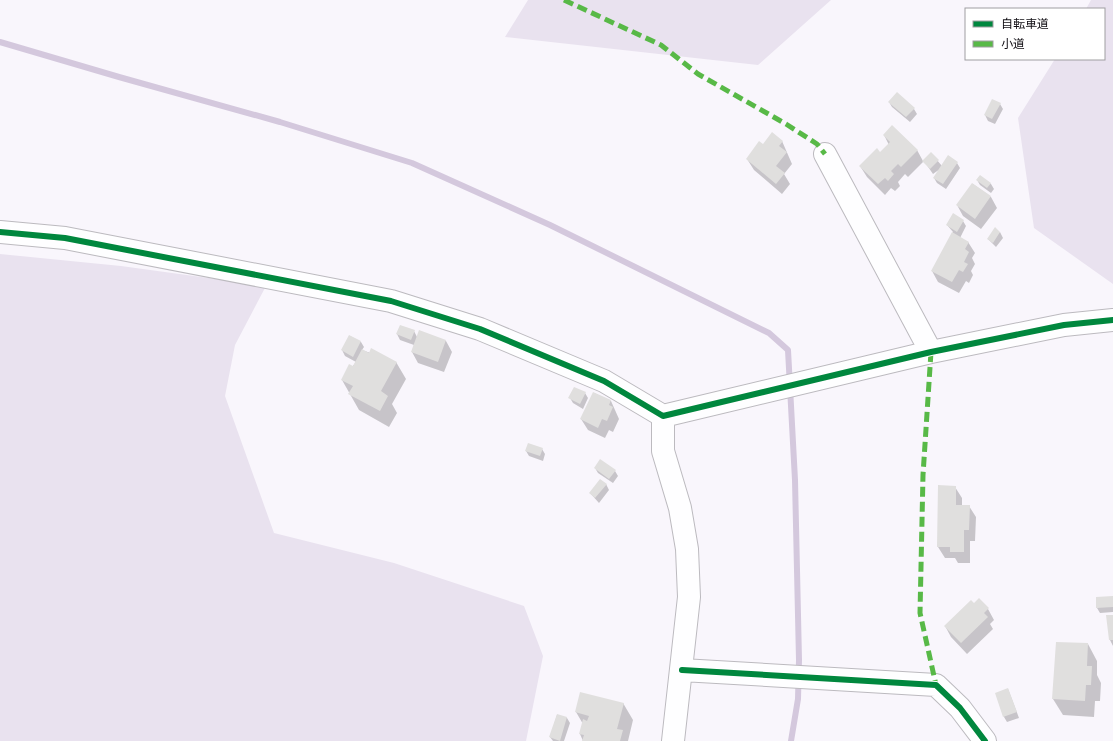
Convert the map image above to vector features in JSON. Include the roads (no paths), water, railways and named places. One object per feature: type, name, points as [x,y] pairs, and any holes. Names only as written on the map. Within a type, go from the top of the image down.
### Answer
[{"type":"street","points":[[825,154],[931,352]]},
{"type":"street","points":[[0,232],[65,238],[391,301],[480,329],[604,381],[663,416],[931,352],[1064,325],[1113,320]]},
{"type":"street","points":[[663,416],[663,451],[680,508],[687,549],[689,598],[673,741]]},
{"type":"street","points":[[682,670],[936,685],[960,708],[985,741]]},
{"type":"waterway","points":[[0,42],[280,122],[412,163],[550,225],[769,333],[788,350],[795,480],[799,660],[798,699],[791,741]]}]
